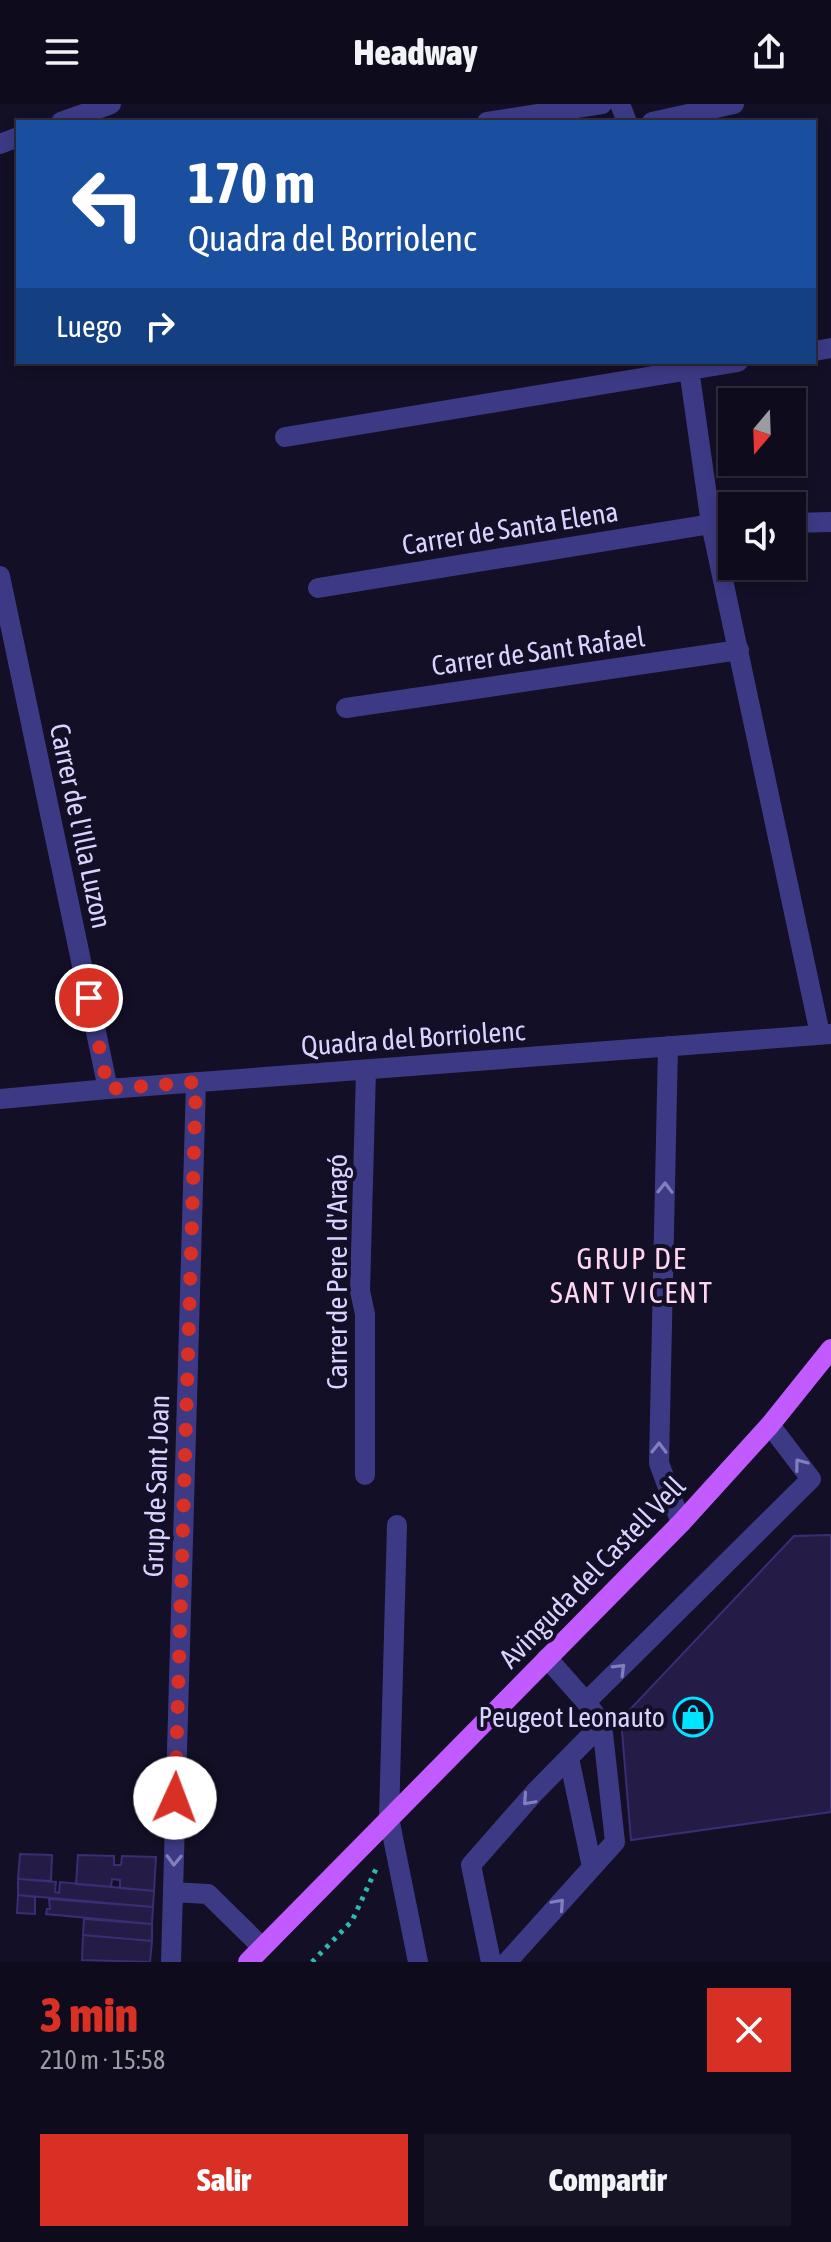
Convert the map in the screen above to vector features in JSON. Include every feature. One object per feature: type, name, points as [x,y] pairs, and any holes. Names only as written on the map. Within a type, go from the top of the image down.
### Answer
[{"type":"main road","name":"Avinguda del Castell Vell","points":[[255,1955],[681,1523],[770,1425],[831,1349]]},
{"type":"street","points":[[67,120],[111,104]]},
{"type":"street","points":[[500,120],[602,104]]},
{"type":"street","points":[[661,120],[734,104]]},
{"type":"street","points":[[285,437],[713,364]]},
{"type":"street","points":[[688,366],[711,524],[826,1034]]},
{"type":"street","points":[[806,523],[831,522]]},
{"type":"street","name":"Carrer de Santa Elena","points":[[318,588],[718,524]]},
{"type":"street","name":"Carrer de l'Illa Luzon","points":[[0,576],[108,1089]]},
{"type":"street","name":"Carrer de Sant Rafael","points":[[346,708],[739,650]]},
{"type":"street","name":"Quadra del Borriolenc","points":[[0,1099],[826,1034]]},
{"type":"street","points":[[668,1046],[659,1463],[681,1523]]},
{"type":"street","name":"Carrer de Pere I d'Aragó","points":[[365,1475],[365,1314],[360,1291],[366,1070]]},
{"type":"street","name":"Grup de Sant Joan","points":[[171,1962],[196,1082]]},
{"type":"street","points":[[586,1702],[811,1479],[770,1425]]},
{"type":"street","points":[[397,1525],[389,1818],[418,1962]]},
{"type":"street","points":[[507,1962],[615,1842],[602,1724],[547,1658]]},
{"type":"street","points":[[491,1962],[471,1865],[535,1792],[602,1724]]},
{"type":"street","points":[[569,1758],[592,1867]]},
{"type":"street","points":[[173,1892],[208,1894],[255,1955]]},
{"type":"building","points":[[831,1535],[831,1812],[631,1840],[621,1719],[794,1536]]},
{"type":"building","points":[[20,1854],[52,1855],[51,1881],[18,1879]]},
{"type":"building","points":[[78,1855],[114,1856],[114,1865],[121,1865],[122,1856],[156,1857],[154,1891],[120,1888],[120,1880],[112,1879],[111,1887],[76,1884]]},
{"type":"building","points":[[18,1879],[56,1882],[55,1892],[59,1893],[60,1882],[154,1891],[153,1907],[18,1895]]},
{"type":"building","points":[[18,1895],[35,1897],[35,1914],[17,1913]]},
{"type":"building","points":[[49,1899],[153,1907],[152,1924],[46,1914],[50,1909]]},
{"type":"building","points":[[84,1919],[152,1924],[152,1941],[83,1935]]},
{"type":"building","points":[[83,1935],[152,1941],[150,1962],[82,1960]]},
{"type":"place","name":"Peugeot Leonauto","points":[[693,1717]]},
{"type":"district","name":"GRUP DE SANT VICENT","points":[[632,1275]]},
{"type":"route","points":[[89,998],[108,1089],[196,1082],[175,1798]]}]
